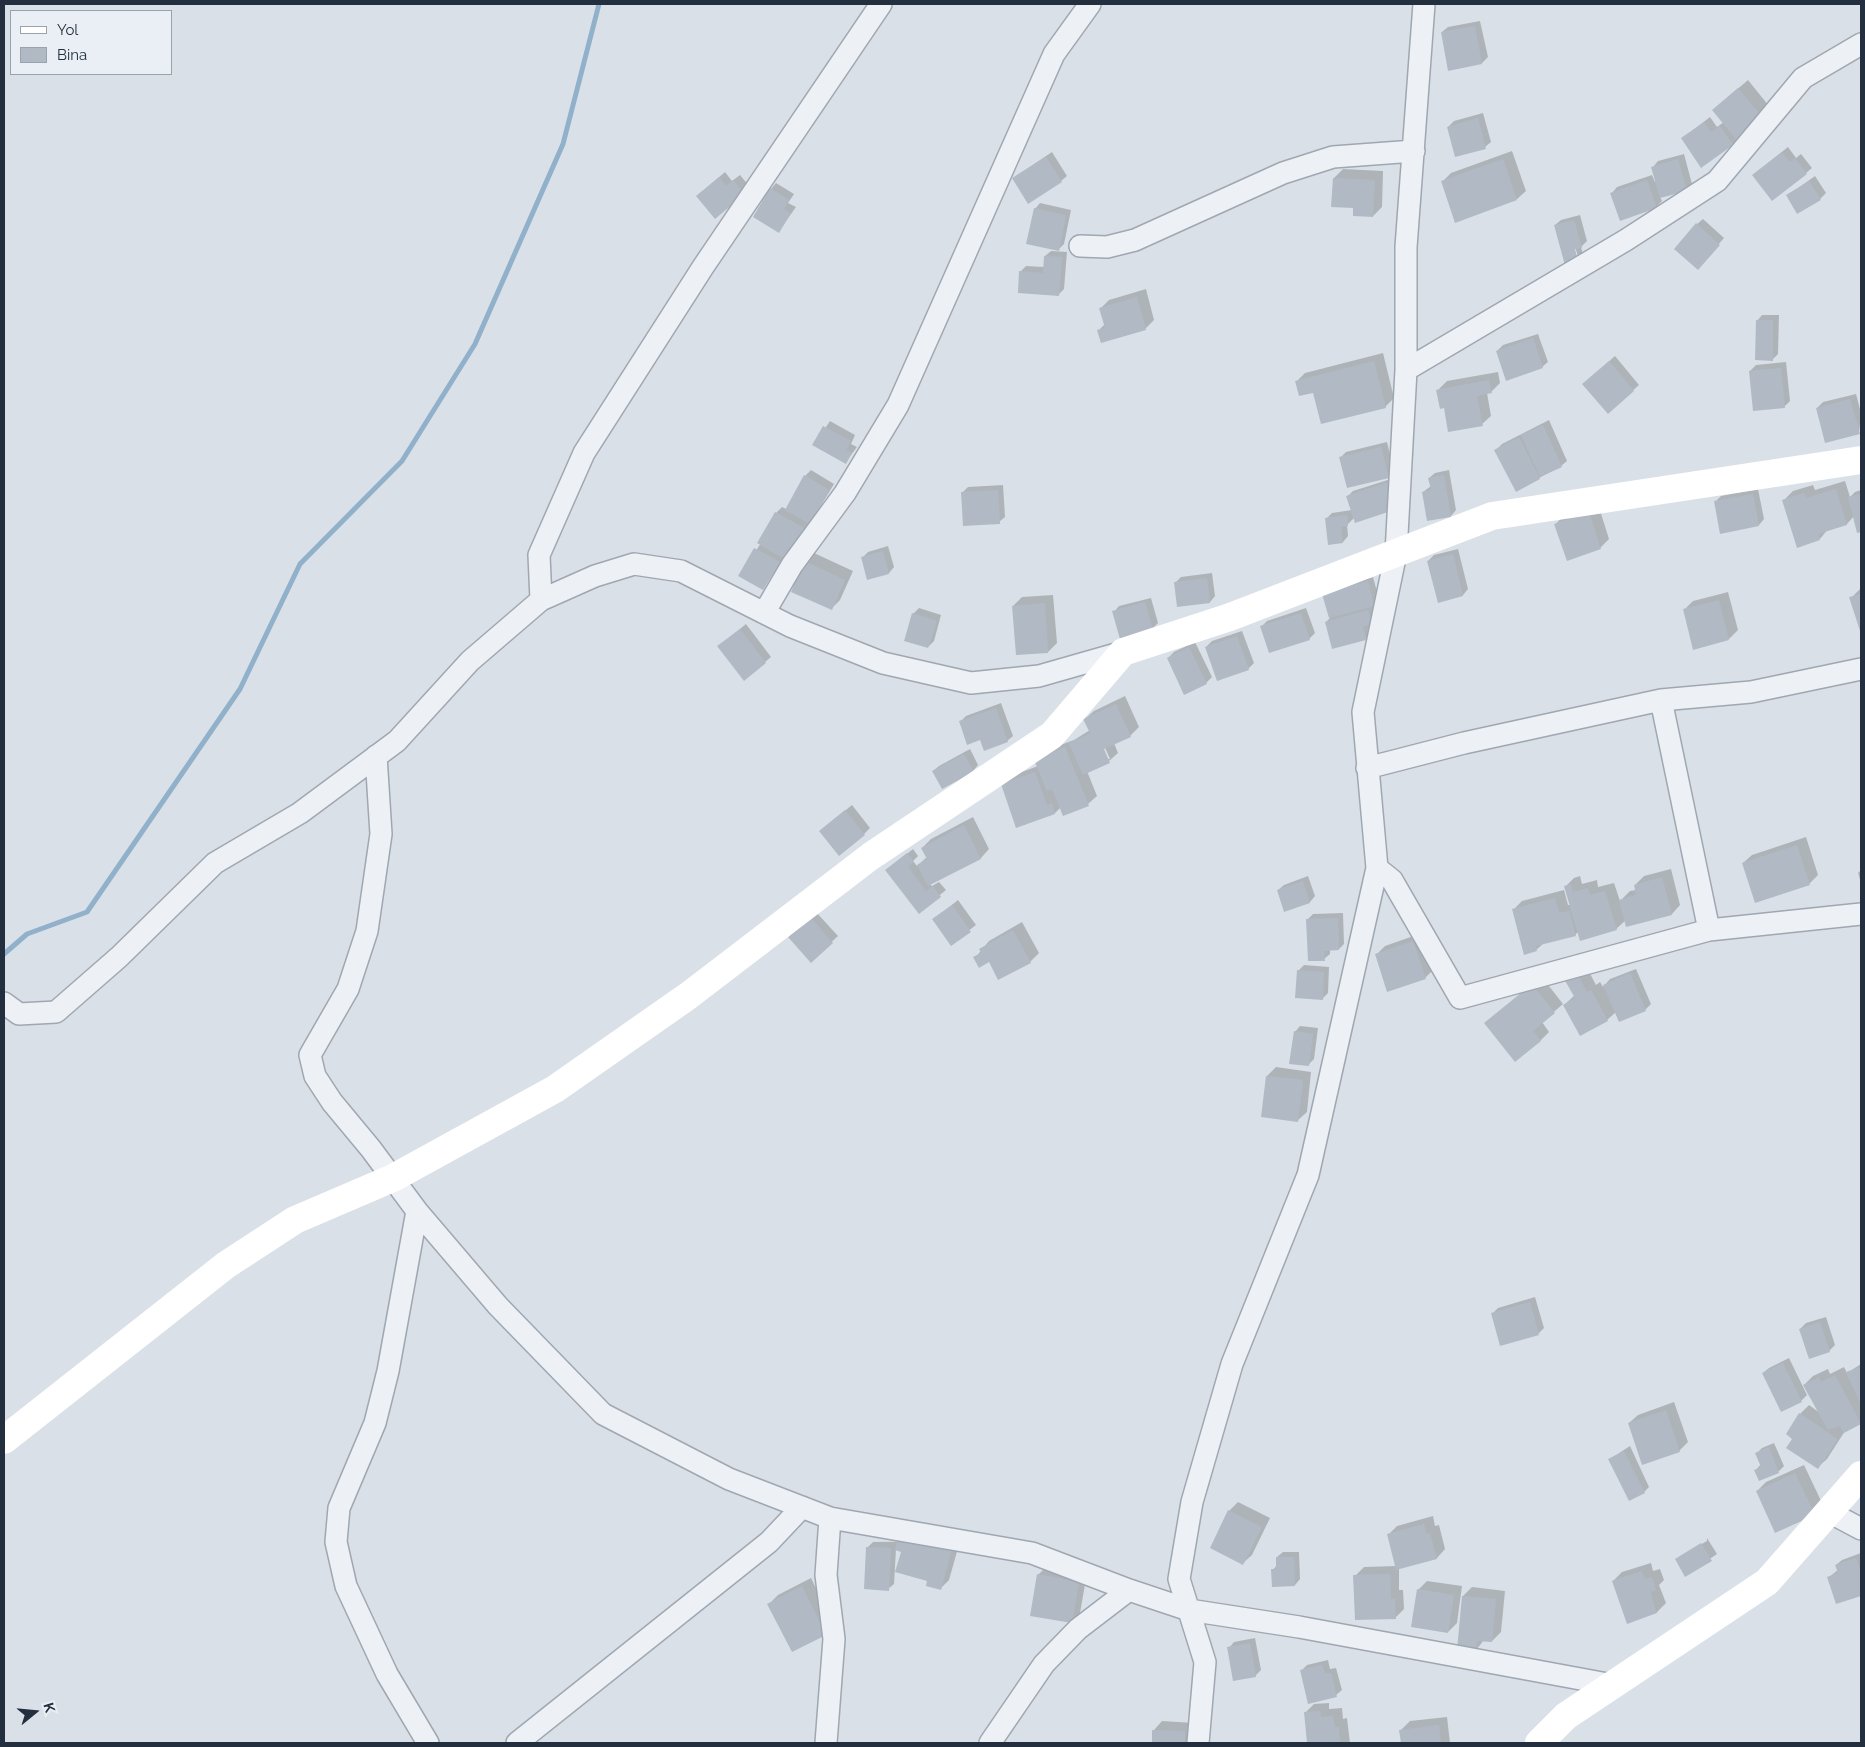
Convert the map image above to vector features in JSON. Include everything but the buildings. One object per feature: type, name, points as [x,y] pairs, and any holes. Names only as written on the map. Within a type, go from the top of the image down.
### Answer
[{"type":"street","points":[[541,600],[539,555],[584,452],[703,267],[881,4]]},
{"type":"street","points":[[764,613],[792,565],[845,493],[898,405],[1054,54],[1090,4]]},
{"type":"street","points":[[1198,1743],[1205,1662],[1180,1579],[1192,1502],[1232,1364],[1308,1175],[1378,868],[1363,712],[1396,553],[1406,370],[1406,247],[1424,4]]},
{"type":"street","points":[[1406,370],[1626,240],[1717,181],[1803,78],[1861,44]]},
{"type":"street","points":[[1080,246],[1107,247],[1135,240],[1283,173],[1333,157],[1414,151]]},
{"type":"street","points":[[7,1009],[20,1014],[56,1012],[119,957],[215,863],[300,813],[397,741],[470,662],[541,600],[595,576],[634,564],[681,571],[790,626],[883,663],[971,683],[1039,676],[1123,652],[1230,617],[1492,516],[1861,460]]},
{"type":"street","points":[[4,1440],[226,1265],[295,1220],[393,1178],[555,1090],[688,996],[871,856],[1052,734],[1123,652]]},
{"type":"street","points":[[1367,768],[1464,742],[1661,700],[1750,692],[1861,670]]},
{"type":"street","points":[[1661,700],[1709,930]]},
{"type":"street","points":[[376,756],[382,834],[367,931],[348,989],[310,1055],[315,1076],[332,1102],[417,1211],[498,1306],[603,1414],[729,1479],[830,1518],[1032,1553],[1129,1590],[1189,1610],[1299,1627],[1613,1684]]},
{"type":"street","points":[[1378,868],[1392,880],[1460,998],[1709,930],[1861,914]]},
{"type":"street","points":[[417,1211],[388,1371],[375,1423],[339,1508],[336,1542],[346,1586],[387,1674],[428,1743]]},
{"type":"street","points":[[1540,1743],[1566,1716],[1767,1582],[1861,1475]]},
{"type":"street","points":[[517,1743],[769,1542],[802,1507]]},
{"type":"street","points":[[1829,1512],[1861,1529]]},
{"type":"street","points":[[826,1743],[834,1639],[826,1575],[830,1518]]},
{"type":"street","points":[[990,1743],[1044,1664],[1078,1629],[1129,1590]]},
{"type":"waterway","points":[[4,954],[27,934],[87,912],[240,689],[300,564],[402,461],[475,344],[563,144],[599,4]]}]
